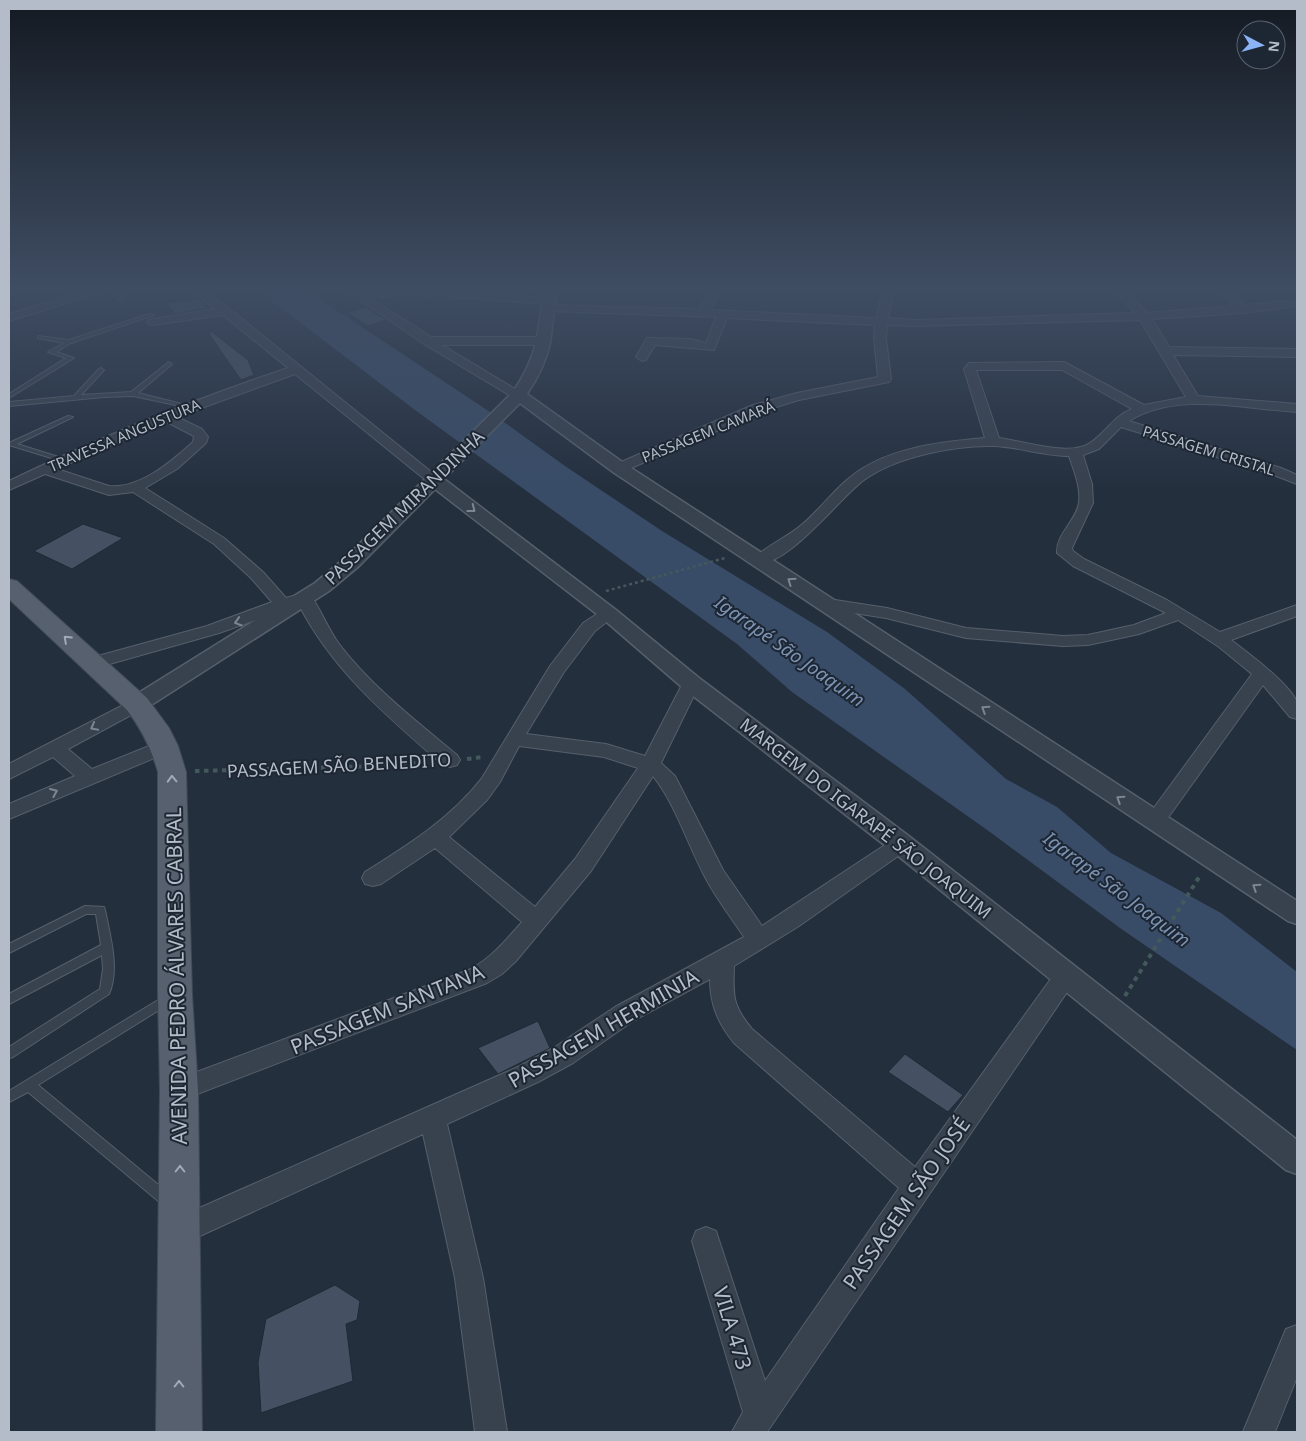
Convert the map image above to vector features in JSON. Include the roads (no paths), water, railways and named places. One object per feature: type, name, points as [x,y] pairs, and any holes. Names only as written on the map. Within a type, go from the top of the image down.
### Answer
[{"type":"main road","name":"AVENIDA PEDRO ÁLVARES CABRAL","points":[[9,586],[137,704],[156,728],[168,759],[179,1090],[179,1432]]},
{"type":"street","points":[[280,355],[440,473]]},
{"type":"street","points":[[450,355],[822,603],[1297,914]]},
{"type":"street","name":"PASSAGEM MIRANDINHA","points":[[137,704],[304,598],[352,562],[517,398],[534,369],[538,355]]},
{"type":"street","name":"PASSAGEM CAMARÁ","points":[[619,468],[758,408],[797,397],[881,381],[886,377],[882,355]]},
{"type":"street","points":[[1168,355],[1194,400]]},
{"type":"street","points":[[993,442],[970,369],[977,364],[1064,366],[1144,410]]},
{"type":"street","name":"TRAVESSA ANGUSTURA","points":[[9,486],[63,460],[165,416],[297,369]]},
{"type":"street","points":[[760,560],[798,536],[838,495],[873,469],[931,450],[993,442],[1075,453],[1098,444],[1119,422],[1144,410],[1194,400],[1297,408]]},
{"type":"street","points":[[44,469],[105,489],[116,491],[136,488],[164,470],[199,443],[201,437],[197,432],[165,416]]},
{"type":"street","name":"PASSAGEM CRISTAL","points":[[1119,422],[1276,471],[1297,480]]},
{"type":"street","points":[[1075,453],[1083,476],[1086,501],[1083,514],[1065,545],[1065,553],[1179,614],[1219,638],[1262,673],[1297,713]]},
{"type":"street","name":"MARGEM DO IGARAPÉ SÃO JOAQUIM","points":[[440,473],[691,683],[900,844],[1297,1159]]},
{"type":"street","points":[[136,488],[219,540],[257,574],[283,604]]},
{"type":"street","points":[[93,663],[244,620],[283,604],[304,598],[317,624],[338,655],[382,700],[450,760]]},
{"type":"street","points":[[822,603],[887,613],[966,633],[1063,641],[1088,640],[1139,629],[1179,614]]},
{"type":"street","points":[[1219,638],[1297,610]]},
{"type":"street","points":[[373,878],[436,837],[480,795],[490,782],[538,698],[576,642],[589,627],[609,614]]},
{"type":"street","points":[[1155,821],[1262,673]]},
{"type":"street","name":"PASSAGEM SANTANA","points":[[179,1090],[479,976],[494,967],[508,954],[583,864],[650,765],[691,683]]},
{"type":"street","points":[[9,772],[137,704]]},
{"type":"street","points":[[510,745],[606,752],[650,765],[659,770],[668,781],[714,874],[758,939]]},
{"type":"street","points":[[54,748],[89,777]]},
{"type":"street","points":[[9,812],[89,777],[168,759]]},
{"type":"street","points":[[436,837],[536,921]]},
{"type":"street","name":"PASSAGEM HERMINIA","points":[[180,1221],[529,1074],[564,1055],[624,1014],[723,961],[791,920],[900,844]]},
{"type":"street","points":[[723,961],[722,983],[725,1004],[729,1019],[743,1036],[918,1186]]},
{"type":"street","name":"PASSAGEM SÃO JOSÉ","points":[[754,1424],[1066,976]]},
{"type":"street","points":[[432,1116],[469,1278],[491,1432]]},
{"type":"street","name":"VILA 473","points":[[706,1241],[754,1424]]},
{"type":"street","points":[[1259,1432],[1297,1340]]},
{"type":"lane","points":[[9,396],[71,358],[62,355]]},
{"type":"lane","points":[[133,394],[169,364]]},
{"type":"lane","points":[[76,397],[101,370]]},
{"type":"lane","points":[[9,404],[76,397],[133,394],[188,407]]},
{"type":"lane","points":[[63,460],[11,444],[70,417]]},
{"type":"lane","points":[[9,949],[85,910],[93,908],[100,910],[107,947],[108,969],[105,992],[9,1053]]},
{"type":"lane","points":[[9,999],[107,947]]},
{"type":"lane","points":[[9,1097],[175,995]]},
{"type":"lane","points":[[29,1085],[180,1221]]},
{"type":"water","name":"Igarapé São Joaquim","points":[[343,355],[404,355],[662,531],[827,632],[905,689],[1006,779],[1057,807],[1111,853],[1221,913],[1297,972],[1297,1050],[1120,928],[990,832],[792,692],[737,644],[415,410]]}]
